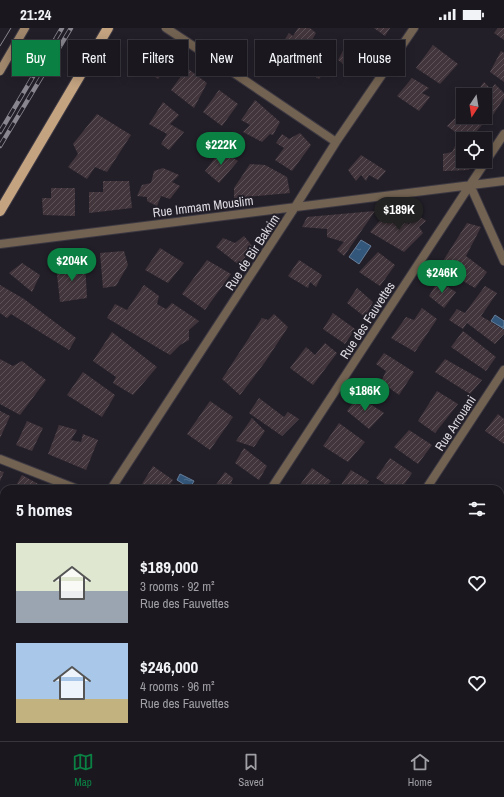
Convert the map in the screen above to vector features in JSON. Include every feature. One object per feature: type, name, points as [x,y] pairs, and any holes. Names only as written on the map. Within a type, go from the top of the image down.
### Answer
[{"type":"main road","points":[[0,71],[26,28]]},
{"type":"main road","points":[[0,211],[108,28]]},
{"type":"street","points":[[166,28],[336,142]]},
{"type":"street","name":"Rue de Bir Bakrim","points":[[114,485],[336,142],[414,28]]},
{"type":"street","name":"Rue des Fauvettes","points":[[274,485],[504,134]]},
{"type":"street","name":"Rue Immam Mouslim","points":[[0,244],[504,181]]},
{"type":"street","points":[[470,185],[504,261]]},
{"type":"street","name":"Rue Arrouani","points":[[429,485],[504,370]]},
{"type":"street","points":[[0,458],[67,485]]},
{"type":"water","points":[[361,240],[371,246],[359,264],[349,257]]},
{"type":"water","points":[[495,315],[504,321],[504,329],[491,321]]},
{"type":"water","points":[[180,474],[194,481],[192,485],[185,485],[177,480]]},
{"type":"building","points":[[298,28],[310,28],[316,33],[312,40],[284,40],[289,33],[293,36]]},
{"type":"building","points":[[374,28],[390,28],[385,36]]},
{"type":"building","points":[[498,28],[504,28],[504,40],[494,33]]},
{"type":"building","points":[[433,45],[458,64],[440,84],[416,68]]},
{"type":"building","points":[[344,49],[344,64],[338,60]]},
{"type":"building","points":[[501,51],[504,53],[504,82],[490,72]]},
{"type":"building","points":[[188,69],[207,83],[194,108],[171,90],[181,76],[188,76]]},
{"type":"building","points":[[314,76],[321,76],[319,79]]},
{"type":"building","points":[[412,78],[429,88],[422,93],[430,97],[419,111],[397,96]]},
{"type":"building","points":[[484,82],[490,88],[479,88]]},
{"type":"building","points":[[495,84],[504,93],[504,98],[493,115],[492,88]]},
{"type":"building","points":[[219,90],[238,104],[222,126],[203,112]]},
{"type":"building","points":[[255,100],[280,122],[273,135],[270,134],[262,142],[243,132],[250,125],[241,120]]},
{"type":"building","points":[[163,102],[179,115],[170,124],[184,132],[169,150],[161,144],[167,134],[149,124]]},
{"type":"building","points":[[97,114],[131,135],[107,172],[95,167],[87,179],[68,167],[78,154],[73,144]]},
{"type":"building","points":[[456,117],[456,124],[482,125],[476,132],[456,132],[447,126]]},
{"type":"building","points":[[300,133],[311,145],[292,171],[275,160],[284,148],[276,143],[282,134],[289,139]]},
{"type":"building","points":[[456,144],[456,168],[470,168],[469,170],[443,171],[443,154],[452,152]]},
{"type":"building","points":[[221,150],[238,161],[219,183],[205,171]]},
{"type":"building","points":[[361,155],[386,171],[378,180],[369,175],[366,181],[361,175],[356,181],[348,170]]},
{"type":"building","points":[[250,164],[265,165],[287,177],[290,193],[234,198],[234,188]]},
{"type":"building","points":[[163,168],[179,175],[172,182],[180,186],[170,199],[161,196],[157,206],[147,201],[147,197],[137,196],[142,185],[151,183],[154,171]]},
{"type":"building","points":[[103,181],[129,181],[132,208],[89,213],[89,192],[103,192]]},
{"type":"building","points":[[51,188],[75,188],[75,216],[43,215],[42,198],[51,198]]},
{"type":"building","points":[[375,211],[344,256],[337,250],[344,242],[327,237],[327,229],[302,227],[307,217]]},
{"type":"building","points":[[415,213],[426,221],[419,227],[423,233],[404,252],[370,232],[384,216],[393,222],[397,216],[409,224]]},
{"type":"building","points":[[467,223],[481,227],[466,256],[487,272],[475,288],[453,275],[449,282],[436,272]]},
{"type":"building","points":[[244,236],[253,247],[239,265],[216,247],[223,238],[235,243]]},
{"type":"building","points":[[160,248],[184,263],[168,283],[145,270]]},
{"type":"building","points":[[124,251],[128,265],[116,286],[103,288],[100,253]]},
{"type":"building","points":[[378,252],[395,265],[380,286],[359,272]]},
{"type":"building","points":[[207,260],[231,274],[205,310],[182,294]]},
{"type":"building","points":[[299,260],[322,275],[316,287],[310,282],[308,288],[288,276]]},
{"type":"building","points":[[22,263],[40,275],[32,292],[9,273]]},
{"type":"building","points":[[85,263],[87,298],[60,302],[56,265]]},
{"type":"building","points":[[438,281],[456,292],[444,308],[429,296]]},
{"type":"building","points":[[0,285],[24,299],[76,338],[69,350],[11,314],[7,318],[0,313]]},
{"type":"building","points":[[144,285],[159,296],[157,304],[166,309],[172,303],[199,321],[189,330],[189,340],[180,345],[170,355],[107,318],[115,304],[127,310]]},
{"type":"building","points":[[485,286],[497,293],[481,316],[504,330],[504,334],[495,344],[467,323],[463,329],[449,320],[457,309],[465,313]]},
{"type":"building","points":[[357,288],[373,302],[365,317],[347,303]]},
{"type":"building","points":[[422,308],[437,319],[415,352],[391,338],[406,317],[414,320]]},
{"type":"building","points":[[333,313],[355,329],[345,344],[323,329]]},
{"type":"building","points":[[274,314],[288,327],[265,362],[240,395],[222,379],[262,318],[268,320]]},
{"type":"building","points":[[463,331],[496,357],[486,371],[451,347]]},
{"type":"building","points":[[112,332],[157,367],[133,395],[113,383],[116,377],[93,361]]},
{"type":"building","points":[[325,343],[337,353],[313,385],[290,368],[306,347],[315,355]]},
{"type":"building","points":[[384,353],[414,372],[399,395],[381,382],[386,371],[376,364]]},
{"type":"building","points":[[0,359],[13,366],[22,361],[46,380],[20,415],[0,404]]},
{"type":"building","points":[[445,359],[482,380],[470,394],[435,372]]},
{"type":"building","points":[[83,372],[115,395],[102,417],[67,395]]},
{"type":"building","points":[[437,391],[458,404],[435,433],[418,421]]},
{"type":"building","points":[[358,396],[384,413],[369,429],[347,411]]},
{"type":"building","points":[[259,398],[284,417],[288,412],[299,419],[282,436],[249,413]]},
{"type":"building","points":[[210,401],[233,417],[210,450],[187,434]]},
{"type":"building","points":[[0,411],[10,416],[0,438]]},
{"type":"building","points":[[498,414],[504,419],[504,444],[485,431]]},
{"type":"building","points":[[252,418],[265,431],[254,447],[236,441]]},
{"type":"building","points":[[27,421],[43,428],[32,451],[16,445]]},
{"type":"building","points":[[339,423],[365,442],[348,462],[323,446]]},
{"type":"building","points":[[59,425],[77,430],[71,440],[81,442],[83,434],[98,440],[86,470],[48,454]]},
{"type":"building","points":[[409,430],[432,445],[418,464],[394,447]]},
{"type":"building","points":[[244,448],[267,466],[259,480],[235,463]]},
{"type":"building","points":[[390,458],[412,473],[404,485],[387,485],[376,478]]},
{"type":"building","points":[[153,466],[173,480],[170,485],[141,485]]},
{"type":"building","points":[[312,468],[331,481],[328,485],[300,485]]},
{"type":"building","points":[[351,470],[369,481],[366,485],[341,485]]},
{"type":"building","points":[[0,471],[4,472],[0,481]]},
{"type":"building","points":[[225,472],[233,478],[231,483],[235,485],[216,485]]},
{"type":"building","points":[[22,475],[40,485],[16,485]]},
{"type":"tram line","points":[[0,46],[11,28]]},
{"type":"railway","points":[[0,132],[62,28]]},
{"type":"railway","points":[[0,146],[71,28]]}]
